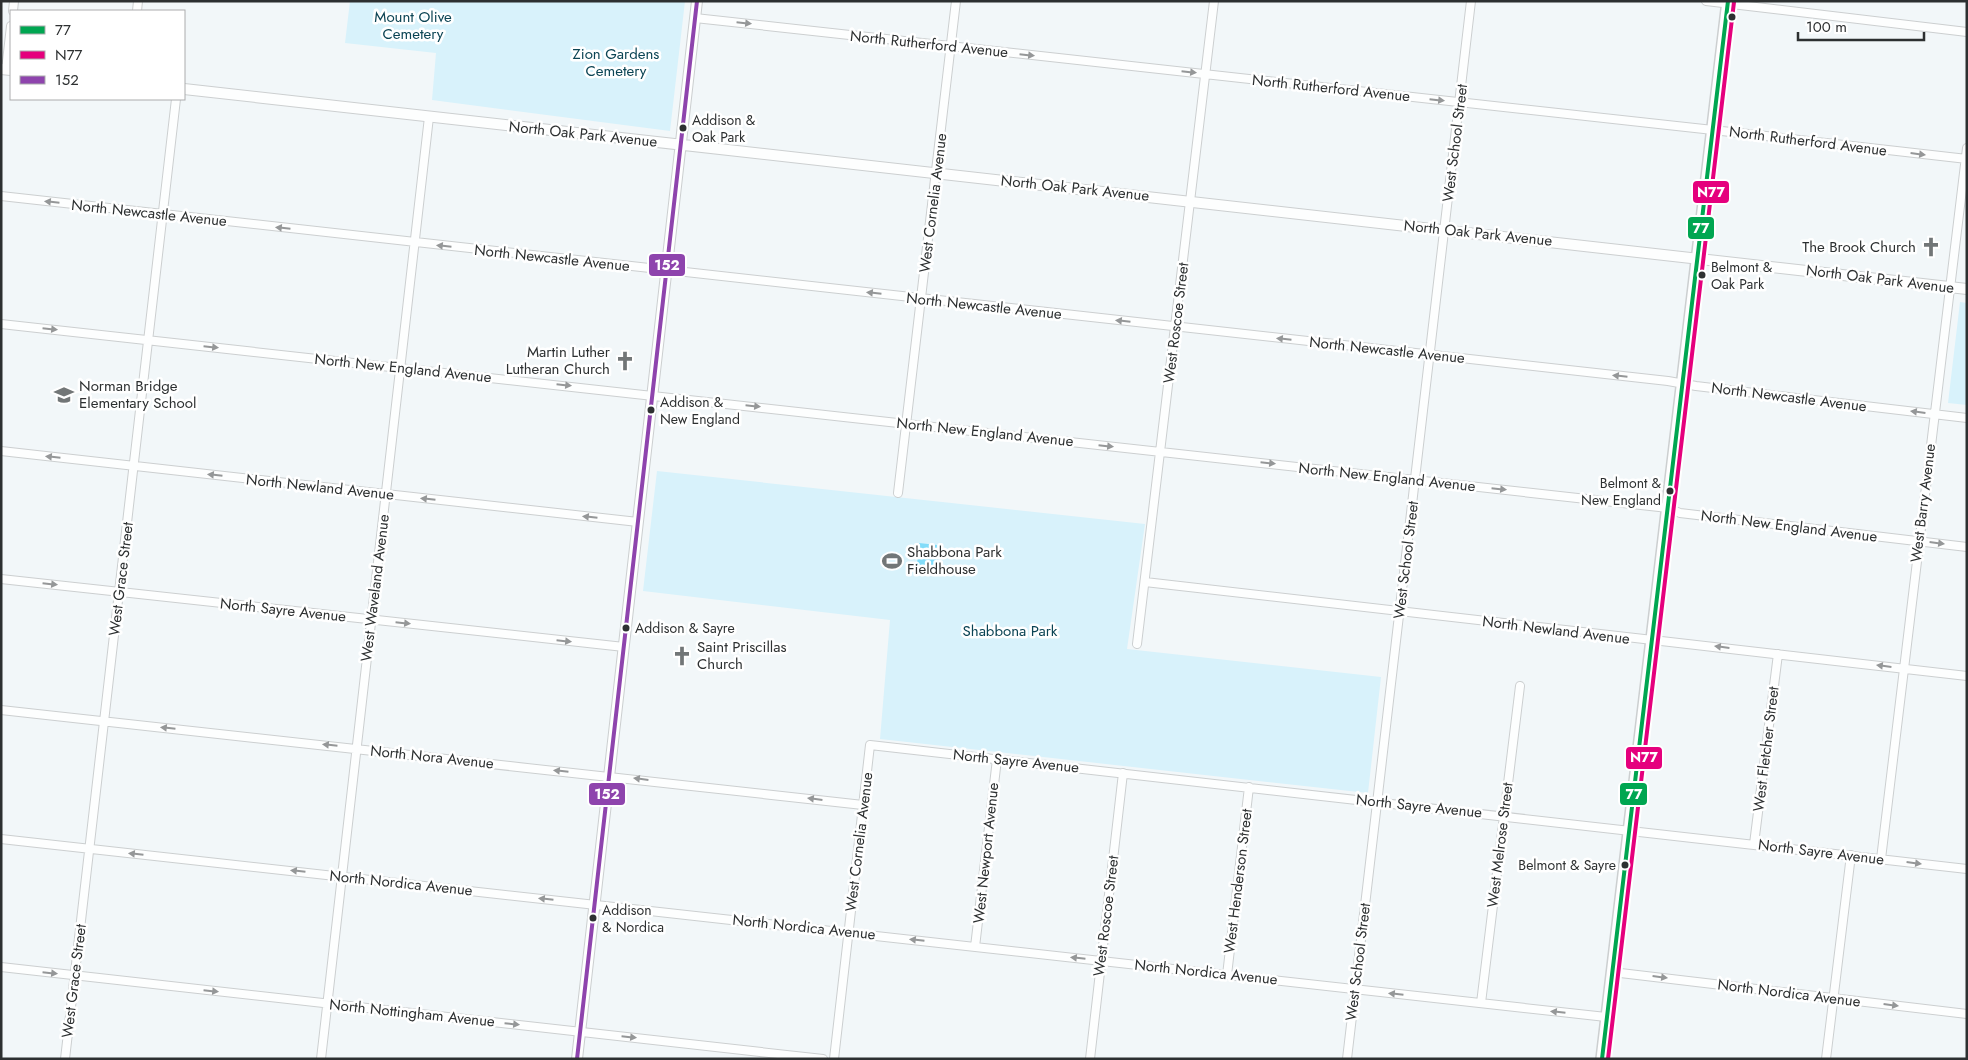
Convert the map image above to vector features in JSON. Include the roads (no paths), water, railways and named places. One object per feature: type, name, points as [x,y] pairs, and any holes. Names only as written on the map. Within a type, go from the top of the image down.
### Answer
[{"type":"main road","points":[[1602,1059],[1728,2]]},
{"type":"street","points":[[577,1059],[697,1]]},
{"type":"street","name":"West Cornelia Avenue","points":[[898,493],[956,1]]},
{"type":"street","name":"West Roscoe Street","points":[[1137,644],[1214,1]]},
{"type":"street","name":"West School Street","points":[[1347,1059],[1471,1]]},
{"type":"street","points":[[1706,1],[1728,2],[1967,32]]},
{"type":"street","name":"North Rutherford Avenue","points":[[695,18],[1966,159]]},
{"type":"street","points":[[6,70],[10,35]]},
{"type":"street","name":"North Oak Park Avenue","points":[[185,89],[1967,289]]},
{"type":"street","name":"West Grace Street","points":[[65,1059],[176,100]]},
{"type":"street","name":"West Waveland Avenue","points":[[321,1059],[430,117]]},
{"type":"street","name":"West Barry Avenue","points":[[1881,859],[1967,148]]},
{"type":"street","name":"North Newcastle Avenue","points":[[1,196],[1430,355],[1967,418]]},
{"type":"street","name":"North New England Avenue","points":[[1,324],[1668,508],[1680,513],[1967,546]]},
{"type":"street","name":"North Newland Avenue","points":[[1,451],[638,522]]},
{"type":"street","name":"North Sayre Avenue","points":[[1,578],[624,647]]},
{"type":"street","name":"North Newland Avenue","points":[[1145,582],[1967,676]]},
{"type":"street","name":"West Fletcher Street","points":[[1754,844],[1778,654]]},
{"type":"street","name":"West Melrose Street","points":[[1481,1003],[1520,686]]},
{"type":"street","name":"North Nora Avenue","points":[[1,710],[863,805]]},
{"type":"street","name":"West Cornelia Avenue","points":[[834,1059],[870,745]]},
{"type":"street","name":"North Sayre Avenue","points":[[870,745],[1967,869]]},
{"type":"street","name":"West Newport Avenue","points":[[975,947],[997,759]]},
{"type":"street","name":"West Roscoe Street","points":[[1090,1059],[1123,773]]},
{"type":"street","name":"West Henderson Street","points":[[1227,975],[1249,787]]},
{"type":"street","name":"North Nordica Avenue","points":[[1,839],[1606,1017]]},
{"type":"street","points":[[1826,1059],[1851,855]]},
{"type":"street","name":"North Nottingham Avenue","points":[[1,967],[823,1059]]},
{"type":"street","name":"North Nordica Avenue","points":[[1612,972],[1967,1014]]},
{"type":"water","points":[[919,543],[937,545],[934,576],[916,574]]},
{"type":"place","name":"Addison & Oak Park","points":[[683,128]]},
{"type":"place","name":"The Brook Church","points":[[1931,247]]},
{"type":"place","name":"Belmont & Oak Park","points":[[1702,275]]},
{"type":"place","name":"Martin Luther Lutheran Church","points":[[625,361]]},
{"type":"place","name":"Norman Bridge Elementary School","points":[[64,395]]},
{"type":"place","name":"Addison & New England","points":[[651,410]]},
{"type":"place","name":"Belmont & New England","points":[[1670,491]]},
{"type":"place","name":"Shabbona Park Fieldhouse","points":[[892,561]]},
{"type":"place","name":"Addison & Sayre","points":[[626,628]]},
{"type":"place","name":"Saint Priscillas Church","points":[[682,656]]},
{"type":"place","name":"Belmont & Sayre","points":[[1625,865]]},
{"type":"place","name":"Addison & Nordica","points":[[593,918]]},
{"type":"park label","name":"Mount Olive Cemetery","points":[[413,26]]},
{"type":"park label","name":"Zion Gardens Cemetery","points":[[616,62]]},
{"type":"park label","name":"Shabbona Park","points":[[1010,631]]}]
